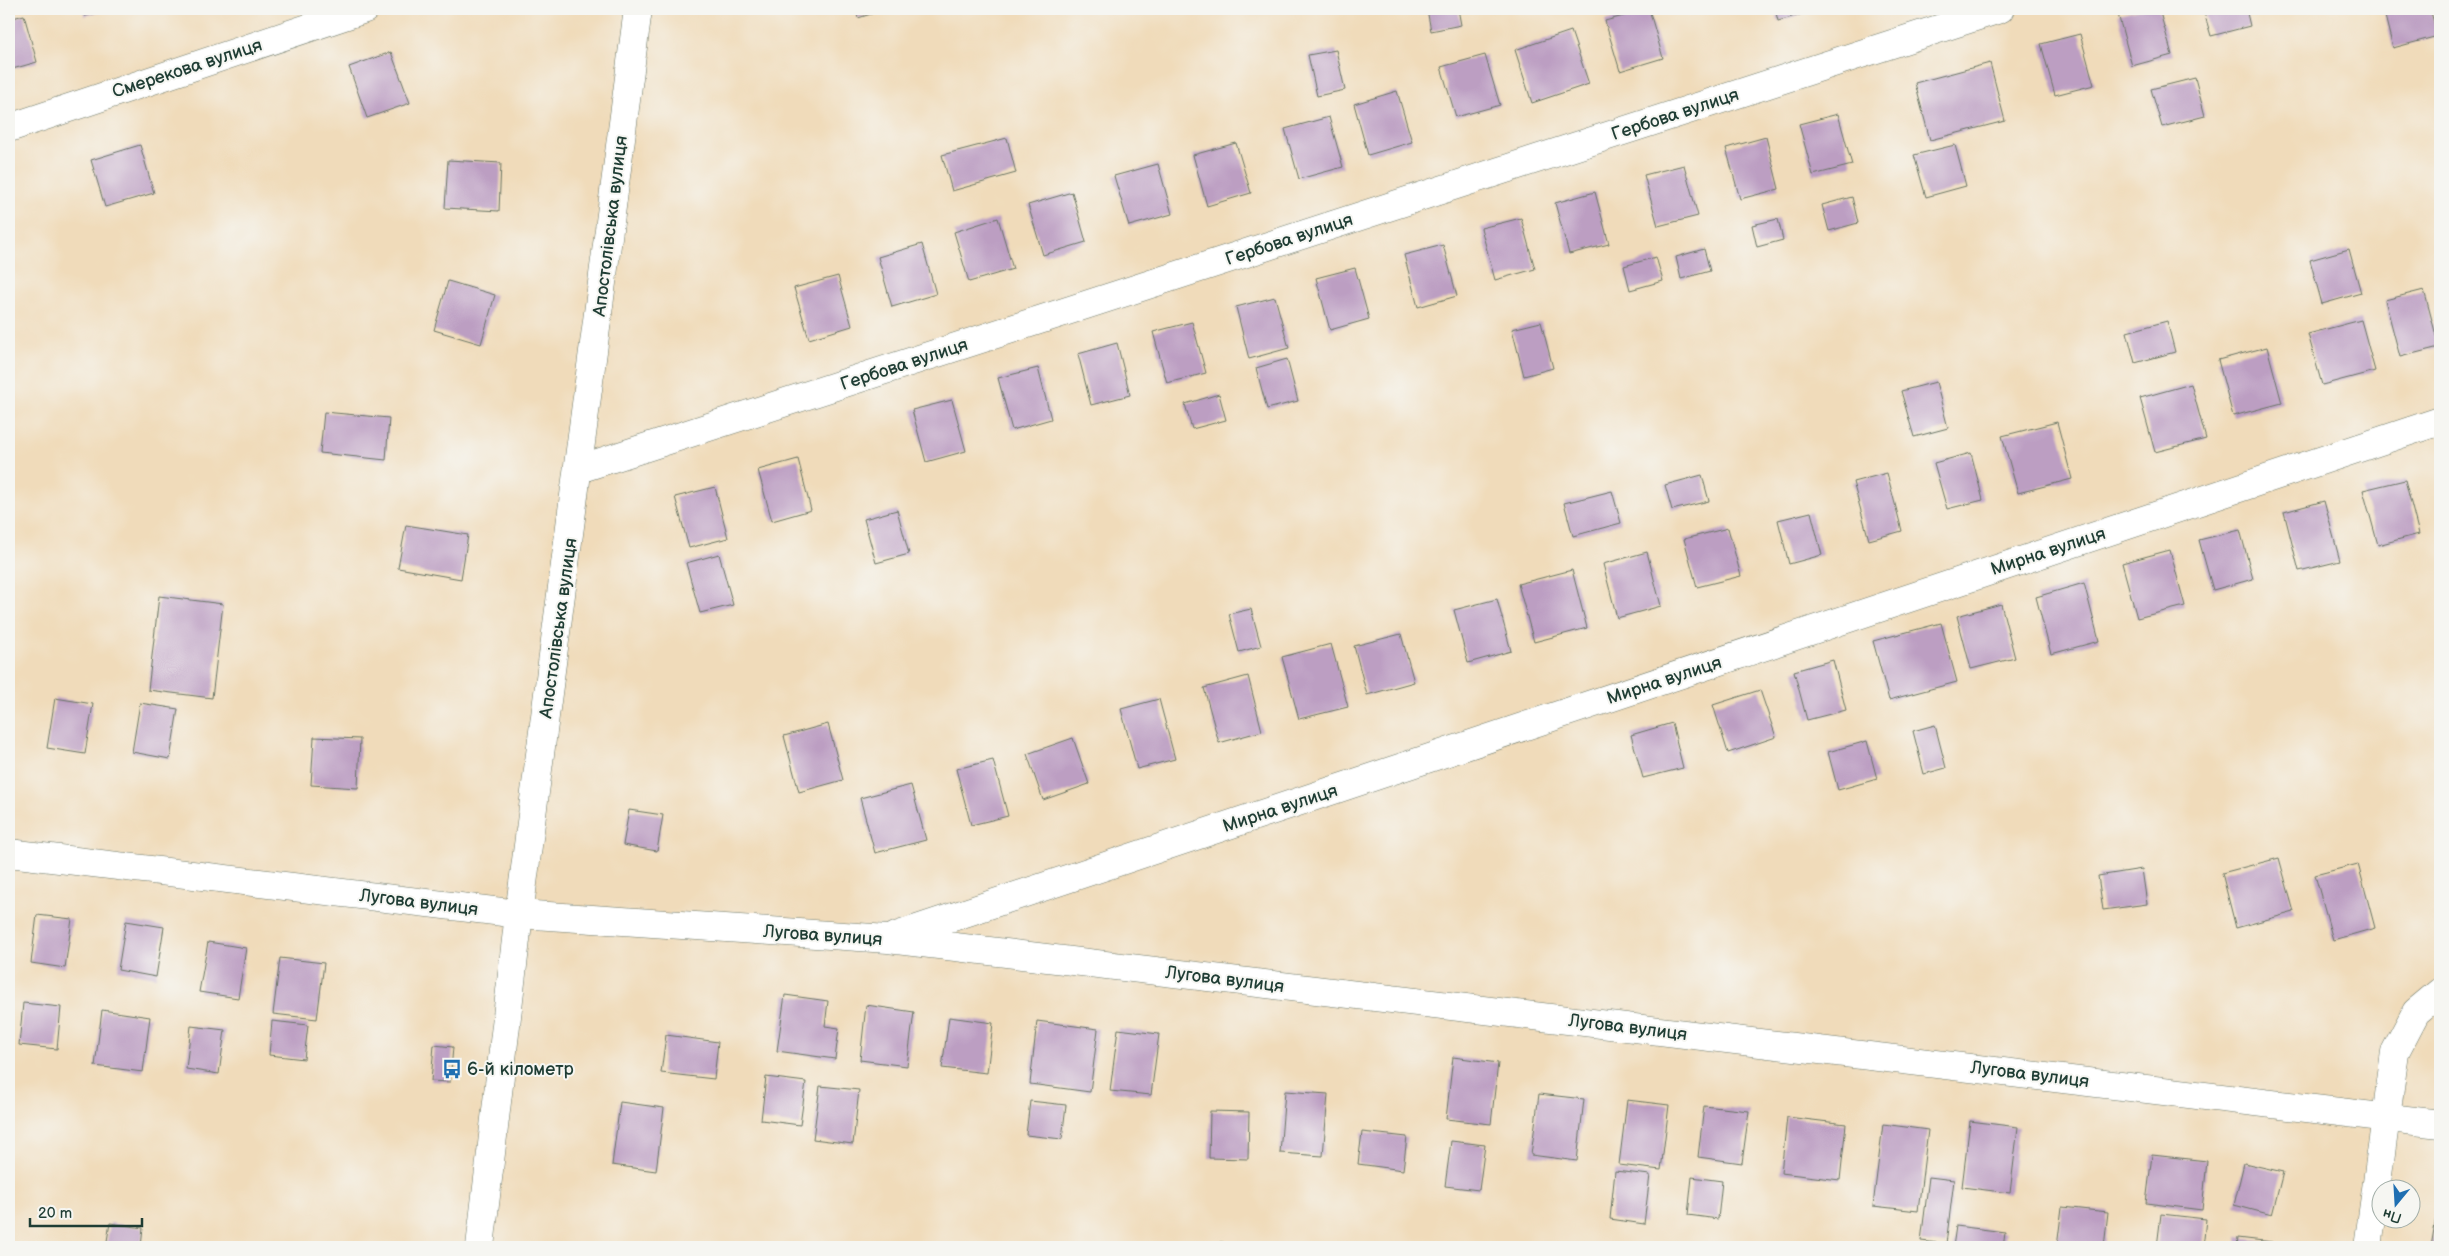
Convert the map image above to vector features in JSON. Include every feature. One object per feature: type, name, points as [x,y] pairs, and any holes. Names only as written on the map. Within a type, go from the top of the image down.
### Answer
[{"type":"street","name":"Смерекова вулиця","points":[[9,128],[365,9]]},
{"type":"street","name":"Апостолівська вулиця","points":[[480,1247],[519,914],[638,9]]},
{"type":"street","name":"Гербова вулиця","points":[[579,469],[2000,9]]},
{"type":"street","name":"Мирна вулиця","points":[[888,939],[2440,420]]},
{"type":"street","name":"Лугова вулиця","points":[[9,853],[519,914],[888,939],[2440,1124]]},
{"type":"street","points":[[2368,1247],[2384,1116],[2395,1052],[2416,1012],[2440,992]]},
{"type":"building","points":[[83,9],[111,9],[85,16]]},
{"type":"building","points":[[856,9],[887,9],[858,18]]},
{"type":"building","points":[[1427,9],[1458,9],[1461,25],[1431,31]]},
{"type":"building","points":[[1649,9],[1663,58],[1620,71],[1605,21]]},
{"type":"building","points":[[1775,9],[1820,9],[1778,21]]},
{"type":"building","points":[[2139,9],[2159,9],[2172,55],[2132,66],[2118,14]]},
{"type":"building","points":[[2203,9],[2246,9],[2250,26],[2211,36]]},
{"type":"building","points":[[2397,9],[2430,9],[2438,36],[2393,48],[2384,12]]},
{"type":"building","points":[[24,15],[37,62],[9,70],[9,19]]},
{"type":"building","points":[[1571,31],[1589,84],[1532,103],[1515,50]]},
{"type":"building","points":[[2080,34],[2094,85],[2055,95],[2041,44]]},
{"type":"building","points":[[1336,50],[1345,90],[1317,96],[1308,55]]},
{"type":"building","points":[[391,52],[410,103],[367,118],[349,67]]},
{"type":"building","points":[[1485,55],[1500,105],[1456,117],[1441,67]]},
{"type":"building","points":[[1990,63],[2005,121],[1930,140],[1915,83]]},
{"type":"building","points":[[2195,78],[2205,116],[2162,127],[2151,89]]},
{"type":"building","points":[[1397,91],[1412,142],[1368,155],[1354,104]]},
{"type":"building","points":[[1838,114],[1852,165],[1813,175],[1799,124]]},
{"type":"building","points":[[1329,117],[1343,167],[1299,179],[1285,129]]},
{"type":"building","points":[[1766,137],[1779,189],[1740,199],[1726,148]]},
{"type":"building","points":[[1007,138],[1016,173],[952,191],[942,155]]},
{"type":"building","points":[[1236,143],[1251,193],[1207,206],[1193,155]]},
{"type":"building","points":[[140,145],[154,193],[105,207],[91,160]]},
{"type":"building","points":[[1955,145],[1966,186],[1926,197],[1914,155]]},
{"type":"building","points":[[448,160],[501,163],[499,211],[445,208]]},
{"type":"building","points":[[1158,164],[1172,214],[1129,226],[1114,176]]},
{"type":"building","points":[[1684,165],[1698,216],[1658,226],[1644,175]]},
{"type":"building","points":[[1072,192],[1086,242],[1043,255],[1028,205]]},
{"type":"building","points":[[1595,192],[1609,244],[1569,254],[1555,203]]},
{"type":"building","points":[[1852,197],[1858,223],[1829,231],[1822,205]]},
{"type":"building","points":[[998,218],[1013,269],[969,282],[954,232]]},
{"type":"building","points":[[1521,218],[1535,269],[1495,280],[1481,228]]},
{"type":"building","points":[[1778,219],[1783,240],[1757,247],[1752,225]]},
{"type":"building","points":[[922,244],[936,294],[892,307],[878,257]]},
{"type":"building","points":[[1443,245],[1457,296],[1418,307],[1404,255]]},
{"type":"building","points":[[1704,249],[1710,271],[1681,279],[1676,257]]},
{"type":"building","points":[[2349,249],[2361,293],[2322,304],[2310,260]]},
{"type":"building","points":[[1656,257],[1663,281],[1630,290],[1624,266]]},
{"type":"building","points":[[1355,268],[1369,319],[1330,330],[1316,278]]},
{"type":"building","points":[[838,276],[852,326],[809,339],[794,288]]},
{"type":"building","points":[[448,281],[495,295],[481,344],[434,330]]},
{"type":"building","points":[[2424,290],[2439,347],[2400,357],[2385,300]]},
{"type":"building","points":[[1275,297],[1289,348],[1249,359],[1236,307]]},
{"type":"building","points":[[2361,320],[2375,371],[2322,385],[2308,334]]},
{"type":"building","points":[[2167,321],[2175,352],[2135,363],[2127,332]]},
{"type":"building","points":[[1192,322],[1206,373],[1167,383],[1153,332]]},
{"type":"building","points":[[1541,322],[1553,368],[1524,376],[1512,329]]},
{"type":"building","points":[[1117,343],[1130,395],[1091,405],[1078,354]]},
{"type":"building","points":[[2267,347],[2282,403],[2233,416],[2218,360]]},
{"type":"building","points":[[1287,359],[1298,401],[1267,409],[1256,368]]},
{"type":"building","points":[[1038,368],[1051,419],[1012,430],[998,378]]},
{"type":"building","points":[[1936,382],[1948,428],[1914,437],[1901,391]]},
{"type":"building","points":[[2191,384],[2206,439],[2155,452],[2140,398]]},
{"type":"building","points":[[1219,394],[1226,420],[1192,429],[1185,404]]},
{"type":"building","points":[[952,400],[966,451],[926,462],[912,410]]},
{"type":"building","points":[[324,412],[389,418],[386,460],[320,453]]},
{"type":"building","points":[[2057,422],[2072,479],[2018,493],[2002,436]]},
{"type":"building","points":[[1971,453],[1983,500],[1947,509],[1934,463]]},
{"type":"building","points":[[798,459],[811,510],[772,521],[758,470]]},
{"type":"building","points":[[1887,473],[1902,531],[1869,540],[1853,482]]},
{"type":"building","points":[[1702,475],[1709,501],[1672,510],[1665,485]]},
{"type":"building","points":[[2405,480],[2419,534],[2378,545],[2363,490]]},
{"type":"building","points":[[715,487],[728,538],[689,548],[675,497]]},
{"type":"building","points":[[1612,491],[1621,523],[1573,536],[1564,503]]},
{"type":"building","points":[[2324,501],[2340,561],[2299,571],[2284,512]]},
{"type":"building","points":[[897,510],[909,554],[876,563],[864,519]]},
{"type":"building","points":[[1811,512],[1822,555],[1789,564],[1778,520]]},
{"type":"building","points":[[406,525],[468,535],[461,579],[398,568]]},
{"type":"building","points":[[1728,528],[1741,576],[1697,587],[1684,539]]},
{"type":"building","points":[[2240,530],[2253,579],[2213,590],[2199,540]]},
{"type":"building","points":[[2170,550],[2185,606],[2137,618],[2122,563]]},
{"type":"building","points":[[1647,552],[1661,606],[1617,618],[1603,564]]},
{"type":"building","points":[[719,554],[733,605],[700,613],[686,563]]},
{"type":"building","points":[[1572,570],[1587,628],[1534,642],[1518,584]]},
{"type":"building","points":[[2084,583],[2099,641],[2051,654],[2036,597]]},
{"type":"building","points":[[159,596],[223,604],[212,698],[148,690]]},
{"type":"building","points":[[1497,599],[1511,651],[1468,663],[1454,610]]},
{"type":"building","points":[[2001,604],[2015,658],[1971,669],[1957,616]]},
{"type":"building","points":[[1251,609],[1261,646],[1239,652],[1229,614]]},
{"type":"building","points":[[1941,623],[1957,682],[1889,700],[1873,641]]},
{"type":"building","points":[[1401,634],[1414,682],[1367,695],[1354,646]]},
{"type":"building","points":[[1331,644],[1348,707],[1299,719],[1282,657]]},
{"type":"building","points":[[1833,660],[1846,710],[1807,720],[1794,671]]},
{"type":"building","points":[[1248,676],[1262,731],[1219,743],[1204,688]]},
{"type":"building","points":[[1760,690],[1776,737],[1728,753],[1713,705]]},
{"type":"building","points":[[55,698],[93,704],[85,754],[47,748]]},
{"type":"building","points":[[1159,699],[1175,759],[1137,769],[1121,709]]},
{"type":"building","points":[[140,703],[178,709],[170,759],[132,752]]},
{"type":"building","points":[[1672,723],[1683,768],[1643,778],[1631,735]]},
{"type":"building","points":[[828,724],[843,780],[799,792],[784,736]]},
{"type":"building","points":[[1935,725],[1946,768],[1924,774],[1913,731]]},
{"type":"building","points":[[314,737],[360,739],[358,788],[311,785]]},
{"type":"building","points":[[1073,738],[1089,784],[1043,800],[1027,754]]},
{"type":"building","points":[[1867,741],[1877,779],[1838,790],[1828,752]]},
{"type":"building","points":[[993,760],[1008,816],[971,825],[956,769]]},
{"type":"building","points":[[911,785],[926,840],[875,853],[860,798]]},
{"type":"building","points":[[629,810],[663,815],[657,851],[623,845]]},
{"type":"building","points":[[2279,858],[2294,912],[2236,928],[2222,873]]},
{"type":"building","points":[[2358,864],[2375,928],[2333,940],[2315,875]]},
{"type":"building","points":[[2142,869],[2147,904],[2103,910],[2098,876]]},
{"type":"building","points":[[37,915],[72,919],[65,968],[31,963]]},
{"type":"building","points":[[126,921],[164,927],[156,977],[118,970]]},
{"type":"building","points":[[208,942],[246,948],[238,998],[199,992]]},
{"type":"building","points":[[280,958],[324,963],[317,1019],[273,1014]]},
{"type":"building","points":[[785,995],[828,1001],[825,1026],[839,1028],[835,1059],[777,1051]]},
{"type":"building","points":[[23,1003],[61,1007],[57,1049],[19,1045]]},
{"type":"building","points":[[866,1005],[914,1012],[907,1066],[860,1060]]},
{"type":"building","points":[[102,1010],[150,1017],[143,1072],[95,1066]]},
{"type":"building","points":[[949,1017],[993,1023],[987,1073],[942,1068]]},
{"type":"building","points":[[272,1021],[308,1025],[304,1059],[269,1055]]},
{"type":"building","points":[[1037,1021],[1098,1029],[1090,1092],[1030,1084]]},
{"type":"building","points":[[191,1026],[225,1030],[219,1074],[186,1069]]},
{"type":"building","points":[[1118,1029],[1159,1034],[1151,1095],[1110,1091]]},
{"type":"building","points":[[666,1035],[718,1042],[714,1079],[661,1073]]},
{"type":"building","points":[[434,1045],[453,1047],[450,1082],[431,1081]]},
{"type":"building","points":[[1453,1057],[1498,1063],[1491,1124],[1446,1119]]},
{"type":"building","points":[[766,1077],[806,1082],[800,1125],[761,1120]]},
{"type":"building","points":[[820,1086],[859,1090],[853,1144],[813,1139]]},
{"type":"building","points":[[1285,1091],[1328,1094],[1323,1156],[1280,1153]]},
{"type":"building","points":[[1539,1094],[1584,1099],[1577,1161],[1531,1155]]},
{"type":"building","points":[[1627,1100],[1669,1105],[1661,1170],[1619,1165]]},
{"type":"building","points":[[1030,1101],[1066,1105],[1062,1139],[1026,1135]]},
{"type":"building","points":[[620,1102],[664,1108],[656,1171],[612,1165]]},
{"type":"building","points":[[1704,1106],[1749,1111],[1742,1163],[1698,1157]]},
{"type":"building","points":[[1210,1111],[1249,1112],[1248,1159],[1209,1158]]},
{"type":"building","points":[[1787,1117],[1846,1124],[1840,1180],[1781,1173]]},
{"type":"building","points":[[1970,1121],[2018,1127],[2010,1193],[1962,1187]]},
{"type":"building","points":[[1883,1124],[1928,1130],[1918,1211],[1873,1206]]},
{"type":"building","points":[[1362,1132],[1407,1137],[1403,1170],[1358,1164]]},
{"type":"building","points":[[1451,1141],[1485,1145],[1479,1190],[1445,1186]]},
{"type":"building","points":[[2152,1155],[2207,1161],[2202,1210],[2146,1203]]},
{"type":"building","points":[[2244,1163],[2283,1172],[2272,1215],[2234,1205]]},
{"type":"building","points":[[1615,1171],[1650,1175],[1644,1224],[1610,1219]]},
{"type":"building","points":[[1692,1177],[1722,1181],[1718,1219],[1688,1215]]},
{"type":"building","points":[[1929,1177],[1954,1180],[1946,1244],[1921,1241]]},
{"type":"building","points":[[2062,1207],[2108,1212],[2104,1247],[2057,1247]]},
{"type":"building","points":[[2161,1214],[2206,1219],[2203,1247],[2157,1247]]},
{"type":"building","points":[[2436,1217],[2440,1217],[2440,1247],[2431,1247]]},
{"type":"building","points":[[110,1223],[143,1228],[141,1247],[106,1247]]},
{"type":"building","points":[[1956,1226],[2005,1232],[2003,1247],[1953,1247]]},
{"type":"building","points":[[2238,1238],[2272,1242],[2272,1247],[2237,1247]]},
{"type":"building","points":[[1220,1242],[1256,1246],[1256,1247],[1220,1247]]},
{"type":"place","name":"6-й кілометр","points":[[452,1069]]}]
